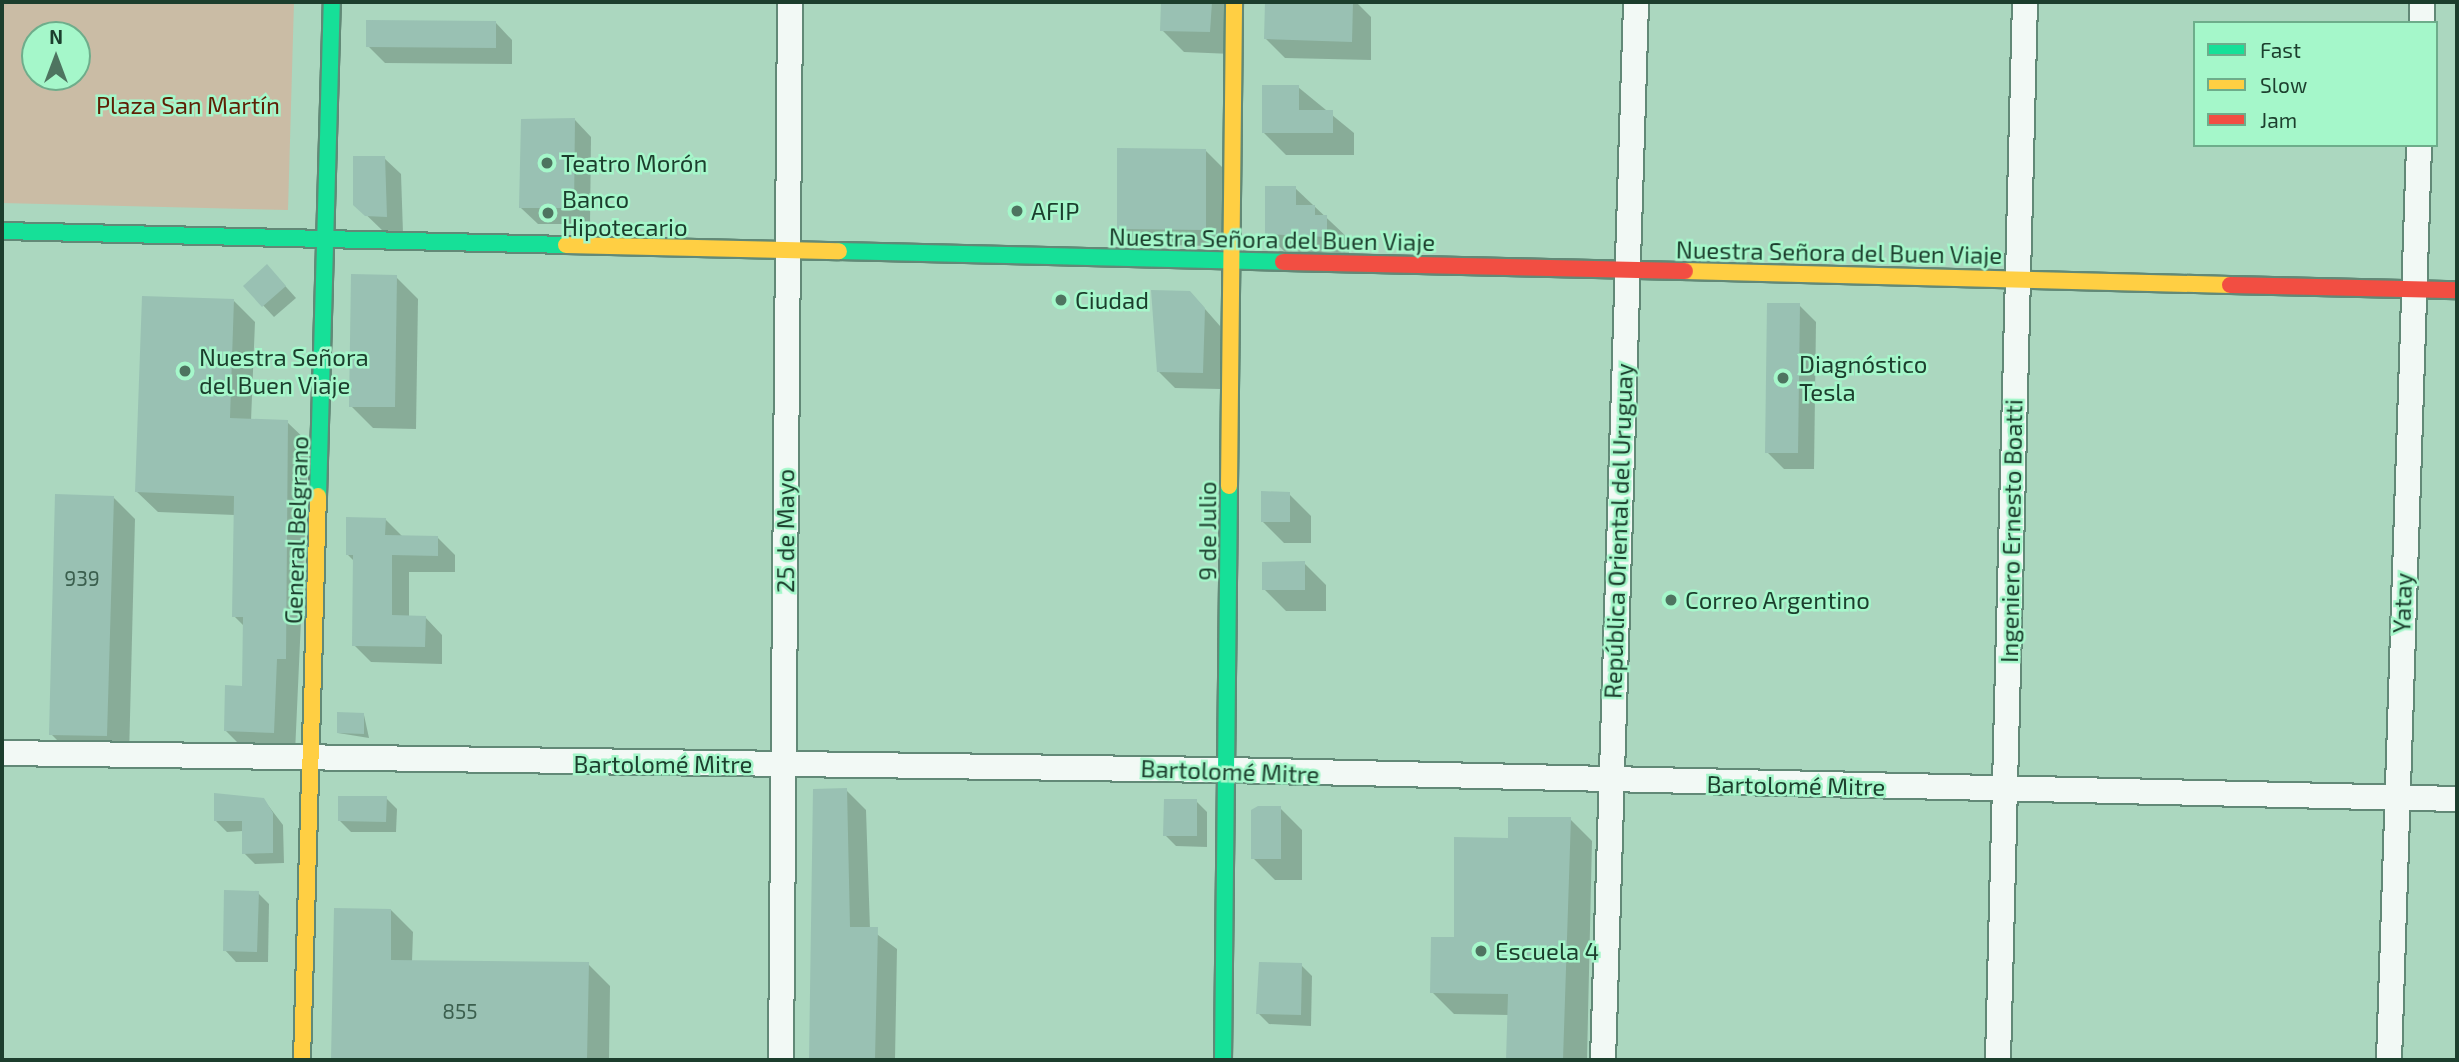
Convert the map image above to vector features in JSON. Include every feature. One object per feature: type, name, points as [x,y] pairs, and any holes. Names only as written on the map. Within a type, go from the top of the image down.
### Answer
[{"type":"street","name":"General Belgrano","points":[[302,1060],[328,239],[332,2]]},
{"type":"street","name":"25 de Mayo","points":[[781,1060],[785,248],[790,2]]},
{"type":"street","name":"9 de Julio","points":[[1223,1060],[1234,2]]},
{"type":"street","name":"República Oriental del Uruguay","points":[[1603,1060],[1636,2]]},
{"type":"street","name":"Ingeniero Ernesto Boatti","points":[[1998,1060],[2025,2]]},
{"type":"street","points":[[2422,2],[2422,21]]},
{"type":"street","name":"Yatay","points":[[2389,1060],[2394,797],[2419,147]]},
{"type":"street","name":"Nuestra Señora del Buen Viaje","points":[[2,231],[2457,290]]},
{"type":"street","name":"Bartolomé Mitre","points":[[2,753],[312,761],[1227,770],[1611,782],[2004,787],[2457,799]]},
{"type":"green space","name":"Plaza San Martín","points":[[2,2],[294,2],[288,210],[2,203]]},
{"type":"building","points":[[1161,2],[1212,2],[1210,32],[1160,31]]},
{"type":"building","points":[[1265,2],[1353,2],[1352,42],[1264,39]]},
{"type":"building","points":[[366,20],[496,21],[496,48],[366,47]]},
{"type":"building","points":[[1262,85],[1299,85],[1299,110],[1333,110],[1333,133],[1262,133]]},
{"type":"building","name":"Teatro Morón","points":[[575,118],[574,208],[519,208],[521,119]]},
{"type":"building","points":[[1117,148],[1206,149],[1206,230],[1117,229]]},
{"type":"building","points":[[353,156],[385,156],[387,217],[365,216],[353,205]]},
{"type":"building","points":[[1265,186],[1296,186],[1296,205],[1315,205],[1315,215],[1327,215],[1327,237],[1265,234]]},
{"type":"building","points":[[267,264],[286,286],[262,307],[243,286]]},
{"type":"building","points":[[351,274],[397,275],[395,407],[349,407]]},
{"type":"building","points":[[1151,290],[1190,291],[1205,308],[1203,373],[1157,372]]},
{"type":"building","points":[[142,296],[234,299],[230,418],[288,420],[286,659],[277,659],[274,733],[224,731],[225,685],[242,686],[243,617],[232,617],[234,496],[135,492]]},
{"type":"building","name":"Diagnóstico Tesla","points":[[1767,303],[1800,303],[1798,453],[1765,453]]},
{"type":"building","points":[[1261,491],[1290,492],[1290,522],[1261,522]]},
{"type":"building","points":[[55,494],[114,496],[107,736],[49,735]]},
{"type":"building","points":[[346,517],[386,518],[385,535],[438,536],[438,556],[392,555],[392,615],[426,616],[425,647],[352,646],[353,555],[346,555]]},
{"type":"building","points":[[1305,561],[1305,590],[1262,590],[1262,562]]},
{"type":"building","points":[[337,712],[364,713],[364,734],[337,733]]},
{"type":"building","points":[[847,788],[850,927],[878,927],[875,1060],[809,1060],[813,789]]},
{"type":"building","points":[[214,793],[264,798],[273,813],[273,853],[242,854],[242,821],[214,821]]},
{"type":"building","points":[[338,796],[387,796],[386,822],[338,821]]},
{"type":"building","points":[[1164,799],[1197,799],[1197,836],[1163,836]]},
{"type":"building","points":[[1258,806],[1281,806],[1281,859],[1251,859],[1251,810]]},
{"type":"building","points":[[1508,817],[1571,817],[1563,1060],[1506,1060],[1508,994],[1430,993],[1431,937],[1454,937],[1454,837],[1508,838]]},
{"type":"building","points":[[224,890],[259,891],[257,952],[223,951]]},
{"type":"building","points":[[334,908],[391,909],[391,960],[589,962],[587,1060],[331,1060]]},
{"type":"building","points":[[1259,962],[1302,963],[1301,1015],[1256,1014]]},
{"type":"traffic: fast","points":[[318,496],[332,2]]},
{"type":"traffic: fast","points":[[2,231],[566,245]]},
{"type":"traffic: fast","points":[[839,251],[1283,262]]},
{"type":"traffic: fast","points":[[1223,1060],[1229,486]]},
{"type":"traffic: slow","points":[[1229,486],[1234,2]]},
{"type":"traffic: slow","points":[[566,245],[839,251]]},
{"type":"traffic: slow","points":[[1685,271],[2230,285]]},
{"type":"traffic: slow","points":[[302,1060],[318,496]]},
{"type":"traffic: jam","points":[[1283,262],[1685,271]]},
{"type":"traffic: jam","points":[[2230,285],[2457,290]]},
{"type":"place","name":"Teatro Morón","points":[[547,163]]},
{"type":"place","name":"AFIP","points":[[1017,211]]},
{"type":"place","name":"Banco Hipotecario","points":[[548,213]]},
{"type":"place","name":"Ciudad","points":[[1061,300]]},
{"type":"place","name":"Nuestra Señora del Buen Viaje","points":[[185,371]]},
{"type":"place","name":"Diagnóstico Tesla","points":[[1783,378]]},
{"type":"place","name":"Correo Argentino","points":[[1671,600]]},
{"type":"place","name":"Escuela 4","points":[[1481,951]]}]
